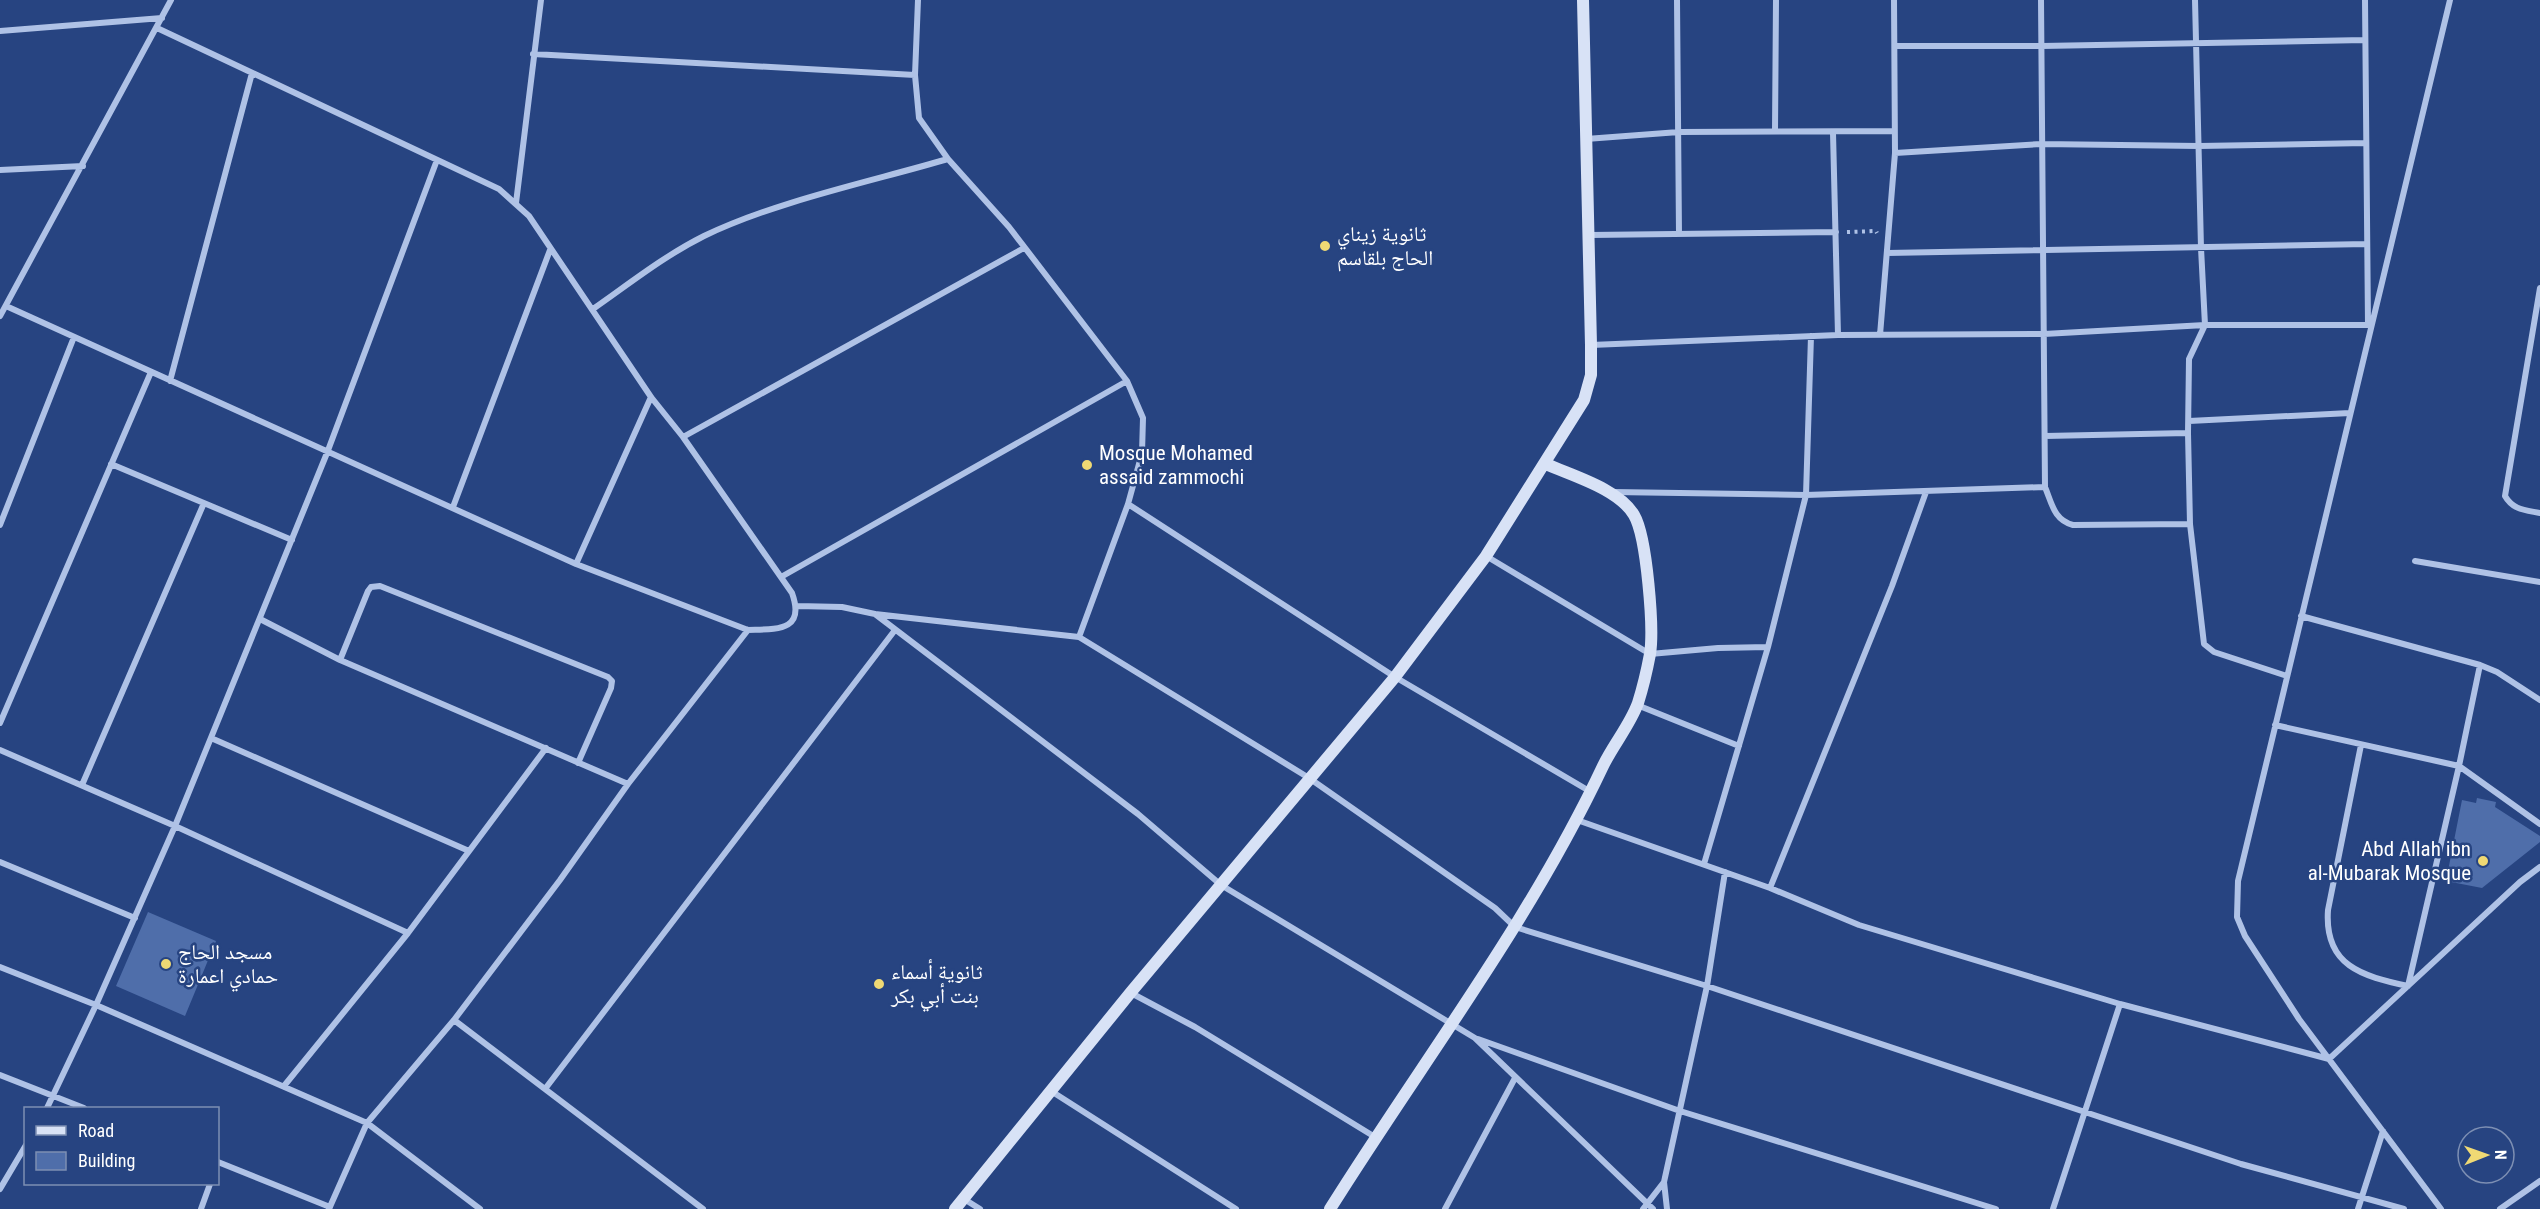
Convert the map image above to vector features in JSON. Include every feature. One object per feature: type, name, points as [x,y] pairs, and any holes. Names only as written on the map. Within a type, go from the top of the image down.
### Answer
[{"type":"main road","points":[[959,1204],[1131,992],[1395,677],[1486,556],[1546,464],[1584,400],[1591,375],[1591,345],[1583,0]]},
{"type":"main road","points":[[1330,1209],[1449,1024],[1515,927],[1577,820],[1610,752],[1637,705],[1650,654],[1649,603],[1640,532],[1634,515],[1610,491],[1546,464]]},
{"type":"street","points":[[0,316],[171,0]]},
{"type":"street","points":[[516,203],[541,0]]},
{"type":"street","points":[[918,0],[915,75],[919,118],[948,159],[1009,227],[1127,381],[1143,418],[1142,453],[1128,504],[1079,637]]},
{"type":"street","points":[[1677,0],[1679,234]]},
{"type":"street","points":[[1775,131],[1776,0]]},
{"type":"street","points":[[1880,335],[1894,153],[1894,0]]},
{"type":"street","points":[[2041,0],[2045,487],[2058,517],[2062,522],[2073,525],[2190,524]]},
{"type":"street","points":[[2195,0],[2205,325],[2192,348],[2189,359],[2188,433],[2190,524],[2204,644],[2214,652],[2287,676]]},
{"type":"street","points":[[2365,0],[2368,335]]},
{"type":"street","points":[[2441,1209],[2299,1019],[2251,945],[2237,917],[2238,881],[2368,335],[2451,0]]},
{"type":"street","points":[[0,31],[162,18]]},
{"type":"street","points":[[6,306],[576,564],[748,630],[777,629],[786,626],[795,617],[797,606],[792,593],[682,437],[651,397],[529,216],[516,203],[499,189],[157,28]]},
{"type":"street","points":[[1895,45],[2042,46],[2365,40]]},
{"type":"street","points":[[533,54],[915,75]]},
{"type":"street","points":[[170,381],[252,73]]},
{"type":"street","points":[[1585,139],[1679,132],[1893,131]]},
{"type":"street","points":[[1833,133],[1838,335]]},
{"type":"street","points":[[1894,153],[2041,144],[2199,146],[2366,143]]},
{"type":"street","points":[[593,309],[676,252],[705,236],[801,201],[948,159]]},
{"type":"street","points":[[48,1107],[96,1005],[175,826],[327,453],[437,160]]},
{"type":"street","points":[[0,170],[83,166]]},
{"type":"street","points":[[1590,235],[1836,232]]},
{"type":"street","points":[[1887,253],[2367,244]]},
{"type":"street","points":[[682,437],[1024,248]]},
{"type":"street","points":[[453,507],[550,250]]},
{"type":"street","points":[[2540,288],[2505,496],[2509,503],[2517,509],[2540,513]]},
{"type":"street","points":[[1591,345],[1838,335],[2043,334],[2205,325],[2368,325]]},
{"type":"street","points":[[1704,864],[1768,647],[1806,495],[1811,336]]},
{"type":"street","points":[[0,525],[74,337]]},
{"type":"street","points":[[0,723],[150,372]]},
{"type":"street","points":[[781,577],[1127,381]]},
{"type":"street","points":[[576,564],[651,397]]},
{"type":"street","points":[[2188,421],[2350,412]]},
{"type":"street","points":[[2045,436],[2188,433]]},
{"type":"street","points":[[111,464],[292,540]]},
{"type":"street","points":[[1610,491],[1806,495],[2045,487]]},
{"type":"street","points":[[1770,888],[1892,586],[1926,492]]},
{"type":"street","points":[[82,786],[204,503]]},
{"type":"street","points":[[1128,504],[1395,677],[1591,792]]},
{"type":"street","points":[[1486,556],[1650,654],[1768,647]]},
{"type":"street","points":[[2415,561],[2540,582]]},
{"type":"street","points":[[340,660],[368,591],[371,587],[380,586],[608,677],[612,681],[611,688],[578,763]]},
{"type":"street","points":[[797,606],[842,607],[874,614],[1079,637],[1309,778],[1495,908],[1515,927],[1707,986],[2241,1164],[2404,1209]]},
{"type":"street","points":[[874,614],[1138,814],[1221,885],[1475,1038],[1680,1111],[1996,1209]]},
{"type":"street","points":[[2301,616],[2480,665],[2497,672],[2540,700]]},
{"type":"street","points":[[260,619],[340,660],[628,784]]},
{"type":"street","points":[[219,1163],[329,1208],[367,1123],[454,1020],[560,880],[628,784],[748,630]]},
{"type":"street","points":[[545,1089],[896,630]]},
{"type":"street","points":[[2408,986],[2480,665]]},
{"type":"street","points":[[1637,705],[1738,746]]},
{"type":"street","points":[[2275,725],[2459,766],[2540,824]]},
{"type":"street","points":[[210,738],[470,851]]},
{"type":"street","points":[[2361,746],[2328,910],[2329,936],[2347,964],[2359,974],[2408,986]]},
{"type":"street","points":[[284,1086],[408,933],[546,748]]},
{"type":"street","points":[[0,750],[175,826],[408,933]]},
{"type":"street","points":[[1577,820],[1770,888],[1859,925],[2120,1004],[2329,1059]]},
{"type":"street","points":[[0,862],[135,918]]},
{"type":"street","points":[[2329,1059],[2520,882],[2540,867]]},
{"type":"street","points":[[1667,1209],[1664,1182],[1707,986],[1725,872]]},
{"type":"street","points":[[0,967],[96,1005],[367,1123],[480,1209]]},
{"type":"street","points":[[1131,992],[1195,1027],[1375,1137]]},
{"type":"street","points":[[2054,1209],[2120,1004]]},
{"type":"street","points":[[454,1020],[703,1209]]},
{"type":"street","points":[[1475,1038],[1644,1206],[1653,1209]]},
{"type":"street","points":[[0,1075],[82,1107]]},
{"type":"street","points":[[1445,1209],[1515,1078]]},
{"type":"street","points":[[1051,1091],[1236,1209]]},
{"type":"street","points":[[2358,1209],[2383,1131]]},
{"type":"street","points":[[0,1189],[24,1149]]},
{"type":"street","points":[[2500,1209],[2540,1181]]},
{"type":"street","points":[[1644,1206],[1664,1182]]},
{"type":"street","points":[[201,1209],[210,1185]]},
{"type":"street","points":[[959,1204],[980,1209]]},
{"type":"path","points":[[1836,232],[1876,231],[1887,253]]},
{"type":"building","name":"Abd Allah ibn al-Mubarak Mosque","points":[[2477,798],[2496,802],[2495,807],[2540,836],[2540,842],[2482,888],[2446,881],[2462,800],[2476,803]]},
{"type":"building","name":"مسجد الحاج حمادي اعمارة","points":[[148,912],[216,941],[185,1016],[116,986]]},
{"type":"place","name":"ثانوية زيناي الحاج بلقاسم","points":[[1325,246]]},
{"type":"place","name":"Mosque Mohamed assaid zammochi","points":[[1087,465]]},
{"type":"place","name":"Abd Allah ibn al-Mubarak Mosque","points":[[2483,861]]},
{"type":"place","name":"مسجد الحاج حمادي اعمارة","points":[[166,964]]},
{"type":"place","name":"ثانوية أسماء بنت أبي بكر","points":[[879,984]]}]
